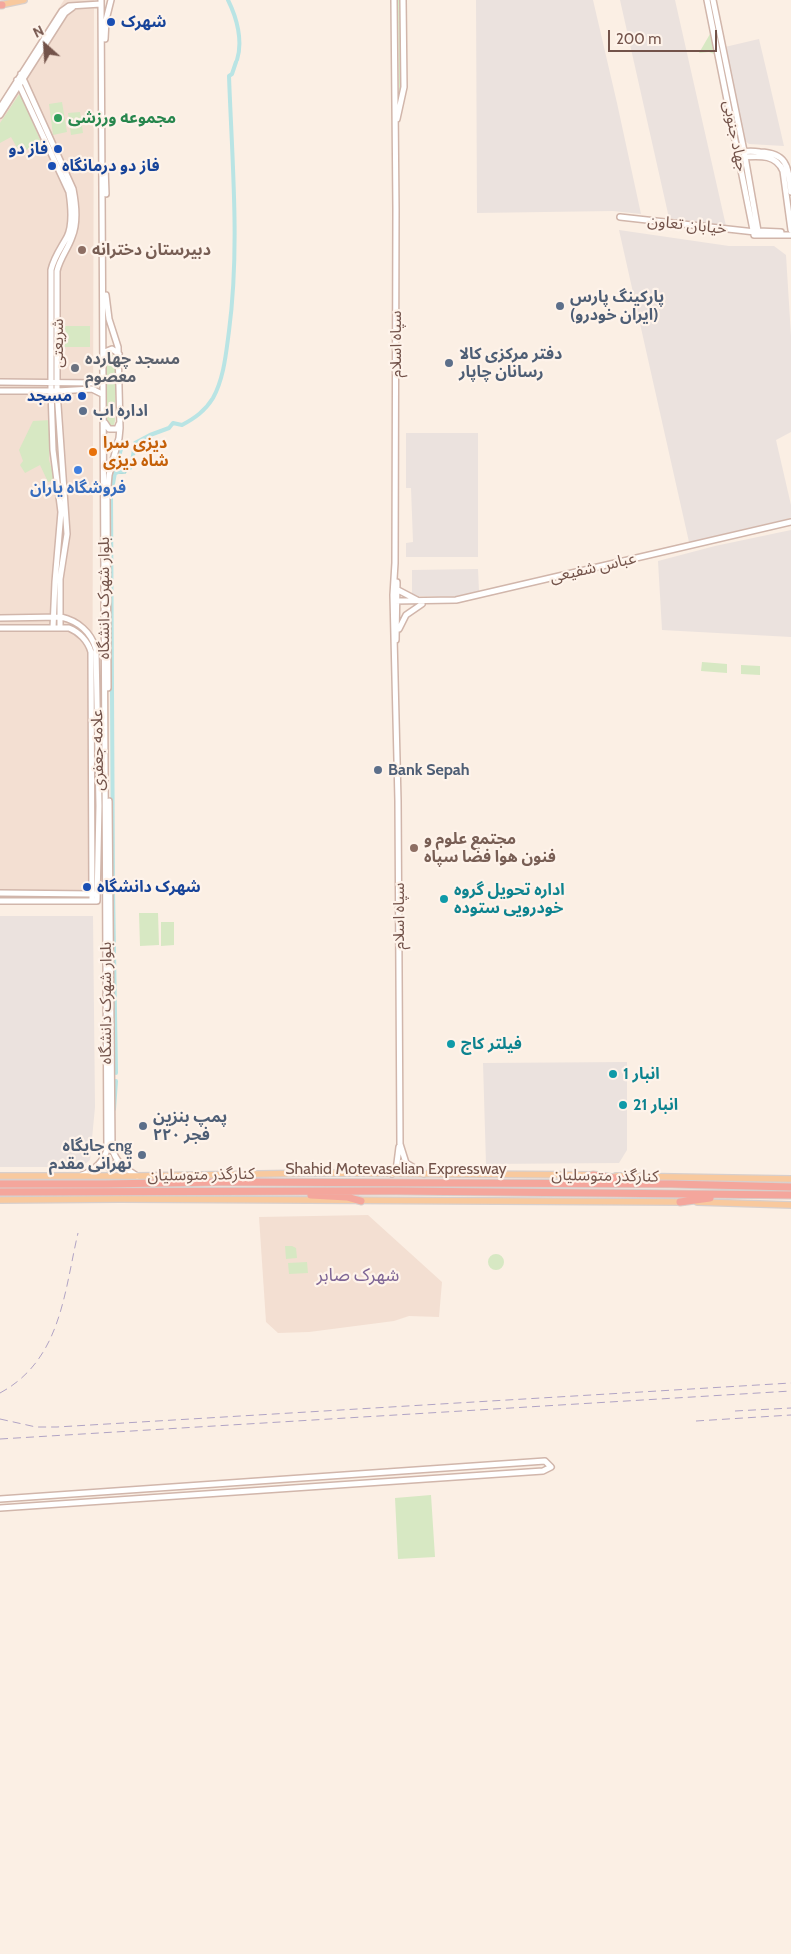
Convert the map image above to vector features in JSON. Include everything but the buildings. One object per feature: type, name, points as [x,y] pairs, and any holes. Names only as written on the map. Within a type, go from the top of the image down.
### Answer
[{"type":"highway","points":[[593,1175],[671,1184]]},
{"type":"highway","name":"Shahid Motevaselian Expressway","points":[[0,1184],[219,1182],[671,1184],[791,1187]]},
{"type":"highway","points":[[276,1191],[301,1195],[347,1197],[360,1200]]},
{"type":"highway","name":"Shahid Motevaselian Expressway","points":[[0,1192],[586,1192],[791,1195]]},
{"type":"highway","points":[[680,1202],[740,1195]]},
{"type":"main road","points":[[1,5],[24,0]]},
{"type":"main road","name":"کنارگذر متوسلیان","points":[[0,1177],[424,1174],[791,1179]]},
{"type":"main road","name":"کنارگذر متوسلیان","points":[[0,1200],[360,1200],[789,1204]]},
{"type":"street","name":"بلوار شهرک دانشگاه","points":[[105,1158],[107,1150],[109,1078],[107,497],[109,475],[119,438],[120,421],[119,354],[109,319],[106,294],[104,43],[106,20],[111,0]]},
{"type":"street","name":"سپاه اسلام","points":[[394,0],[395,563],[400,1144],[406,1163],[424,1174]]},
{"type":"street","name":"سپاه اسلام","points":[[395,125],[404,88],[404,0]]},
{"type":"street","name":"جهاد جنوبی","points":[[707,0],[742,155]]},
{"type":"street","name":"جهاد جنوبی","points":[[713,0],[756,232],[754,235],[791,232],[783,171],[780,164],[768,157],[742,155]]},
{"type":"street","name":"بلوار شهرک دانشگاه","points":[[101,2],[102,394],[104,418],[109,1078],[112,1148],[116,1160]]},
{"type":"street","points":[[0,115],[62,10],[101,2]]},
{"type":"street","points":[[101,10],[104,14],[110,9]]},
{"type":"street","points":[[0,108],[20,79]]},
{"type":"street","name":"شریعتی","points":[[20,79],[73,189],[75,197],[73,237],[59,260],[57,271],[57,391],[67,534],[60,579],[60,628]]},
{"type":"street","name":"شریعتی","points":[[20,79],[69,192],[70,203],[67,236],[56,255],[51,270],[50,391],[53,450],[61,512],[56,565],[54,628]]},
{"type":"street","name":"جهاد جنوبی","points":[[742,155],[771,152],[784,160],[788,167],[791,192]]},
{"type":"street","name":"خیابان تعاون","points":[[620,217],[756,232]]},
{"type":"street","points":[[103,359],[104,353],[110,350],[114,350],[119,354]]},
{"type":"street","points":[[0,382],[96,383],[102,378]]},
{"type":"street","points":[[0,391],[92,389],[102,394]]},
{"type":"street","points":[[104,418],[107,427],[111,430],[117,429],[120,421]]},
{"type":"street","points":[[53,450],[61,450]]},
{"type":"street","name":"عباس شفیعی","points":[[396,604],[456,602],[791,524]]},
{"type":"street","name":"سپاه اسلام","points":[[395,563],[398,590],[396,646]]},
{"type":"street","points":[[398,590],[422,603]]},
{"type":"street","points":[[398,632],[406,615],[422,603]]},
{"type":"street","points":[[0,618],[61,618]]},
{"type":"street","name":"علامه جعفری","points":[[61,618],[76,622],[93,641],[96,649],[99,806],[95,894]]},
{"type":"street","points":[[0,628],[60,628]]},
{"type":"street","name":"علامه جعفری","points":[[0,901],[95,901],[91,652],[89,646],[76,630],[60,628]]},
{"type":"street","points":[[0,893],[95,894]]},
{"type":"street","points":[[392,1174],[396,1172],[400,1144]]},
{"type":"street","points":[[105,1158],[105,1164],[109,1168],[114,1167],[116,1160],[136,1176]]},
{"type":"street","points":[[77,1176],[95,1168],[105,1158]]},
{"type":"street","points":[[0,1499],[545,1461],[551,1467],[543,1471],[0,1508]]},
{"type":"street","points":[[446,1468],[447,1478]]},
{"type":"street","points":[[236,1482],[237,1492]]},
{"type":"shaded area","points":[[64,0],[94,0],[92,894],[0,891],[0,101]]},
{"type":"shaded area","points":[[476,0],[593,0],[641,214],[613,211],[477,213]]},
{"type":"shaded area","points":[[620,0],[675,0],[726,226],[669,218]]},
{"type":"shaded area","points":[[759,39],[784,146],[749,144],[743,139],[725,47]]},
{"type":"shaded area","points":[[619,230],[729,246],[774,246],[786,255],[791,336],[791,432],[776,440],[791,505],[791,518],[689,542]]},
{"type":"shaded area","points":[[406,433],[478,433],[478,557],[406,557],[406,543],[413,542],[411,488],[406,488]]},
{"type":"shaded area","points":[[791,530],[791,637],[662,630],[658,561],[715,546]]},
{"type":"shaded area","points":[[478,569],[479,591],[457,596],[412,596],[412,570]]},
{"type":"shaded area","points":[[0,916],[93,916],[95,1107],[90,1160],[81,1167],[0,1167]]},
{"type":"shaded area","points":[[627,1062],[627,1150],[619,1163],[486,1164],[483,1063]]},
{"type":"shaded area","points":[[368,1215],[442,1282],[439,1317],[409,1316],[394,1321],[309,1332],[278,1333],[266,1322],[259,1217]]},
{"type":"green space","points":[[398,0],[401,0],[401,97],[399,93]]},
{"type":"green space","points":[[710,34],[714,54],[709,52],[699,53]]},
{"type":"green space","points":[[20,93],[41,142],[20,153],[11,137],[0,143],[0,123]]},
{"type":"green space","name":"مجموعه ورزشی","points":[[62,102],[67,132],[53,135],[49,104]]},
{"type":"green space","points":[[80,112],[83,133],[71,135],[68,113]]},
{"type":"green space","points":[[61,326],[90,326],[90,347],[60,347]]},
{"type":"green space","points":[[112,353],[114,358],[116,386],[115,421],[114,425],[110,426],[105,418],[105,357]]},
{"type":"green space","points":[[51,420],[49,460],[55,480],[48,482],[40,465],[25,473],[20,465],[23,461],[19,450],[33,421]]},
{"type":"green space","points":[[702,662],[727,664],[727,673],[701,671]]},
{"type":"green space","points":[[741,665],[760,666],[760,675],[741,674]]},
{"type":"green space","points":[[139,913],[158,913],[159,945],[140,946]]},
{"type":"green space","points":[[161,922],[174,922],[174,945],[161,946]]},
{"type":"green space","points":[[285,1246],[296,1248],[297,1258],[286,1259]]},
{"type":"green space","points":[[493,1254],[499,1254],[504,1259],[502,1268],[493,1270],[488,1265],[488,1259]]},
{"type":"green space","points":[[307,1262],[308,1273],[289,1274],[288,1263]]},
{"type":"green space","points":[[431,1495],[435,1557],[398,1559],[395,1498]]},
{"type":"water","points":[[116,460],[125,460],[126,473],[112,474]]},
{"type":"waterway","points":[[228,0],[238,30],[239,53],[237,60]]},
{"type":"waterway","points":[[113,885],[111,495],[115,473],[130,468],[135,443],[169,428],[173,423],[182,425],[195,417],[210,403],[220,382],[229,331],[234,268],[235,236],[229,76],[232,74],[236,62]]},
{"type":"waterway","points":[[117,464],[121,449]]},
{"type":"waterway","points":[[113,890],[116,1073]]},
{"type":"waterway","points":[[114,1109],[116,1081]]},
{"type":"railway","points":[[0,1393],[20,1379],[36,1363],[48,1344],[57,1323],[63,1301],[78,1233]]},
{"type":"railway","points":[[0,1419],[36,1427],[57,1427],[791,1383]]},
{"type":"railway","points":[[0,1439],[791,1391]]},
{"type":"railway","points":[[735,1411],[791,1408]]},
{"type":"railway","points":[[696,1421],[791,1415]]},
{"type":"place","name":"شهرک","points":[[111,22]]},
{"type":"place","name":"مجموعه ورزشی","points":[[58,118]]},
{"type":"place","name":"فاز دو","points":[[58,149]]},
{"type":"place","name":"فاز دو درمانگاه","points":[[52,166]]},
{"type":"place","name":"دبیرستان دخترانه","points":[[82,250]]},
{"type":"place","name":"پارکینگ پارس (ایران خودرو)","points":[[560,306]]},
{"type":"place","name":"دفتر مرکزی کالا رسانان چاپار","points":[[449,363]]},
{"type":"place","name":"مسجد چهارده معصوم","points":[[75,368]]},
{"type":"place","name":"مسجد","points":[[82,396]]},
{"type":"place","name":"اداره اب","points":[[83,411]]},
{"type":"place","name":"دیزی سرا شاه دیزی","points":[[93,452]]},
{"type":"place","name":"فروشگاه یاران","points":[[78,470]]},
{"type":"place","name":"Bank Sepah","points":[[378,770]]},
{"type":"place","name":"مجتمع علوم و فنون هوا فضا سپاه","points":[[414,848]]},
{"type":"place","name":"شهرک دانشگاه","points":[[87,887]]},
{"type":"place","name":"اداره تحویل گروه خودرویی ستوده","points":[[444,899]]},
{"type":"place","name":"فیلتر کاج","points":[[451,1044]]},
{"type":"place","name":"انبار 1","points":[[613,1074]]},
{"type":"place","name":"انبار 21","points":[[623,1105]]},
{"type":"place","name":"پمپ بنزین ۲۲۰ فجر","points":[[143,1126]]},
{"type":"place","name":"جایگاه cng تهرانی مقدم","points":[[142,1155]]},
{"type":"district","name":"شهرک صابر","points":[[358,1276]]}]
